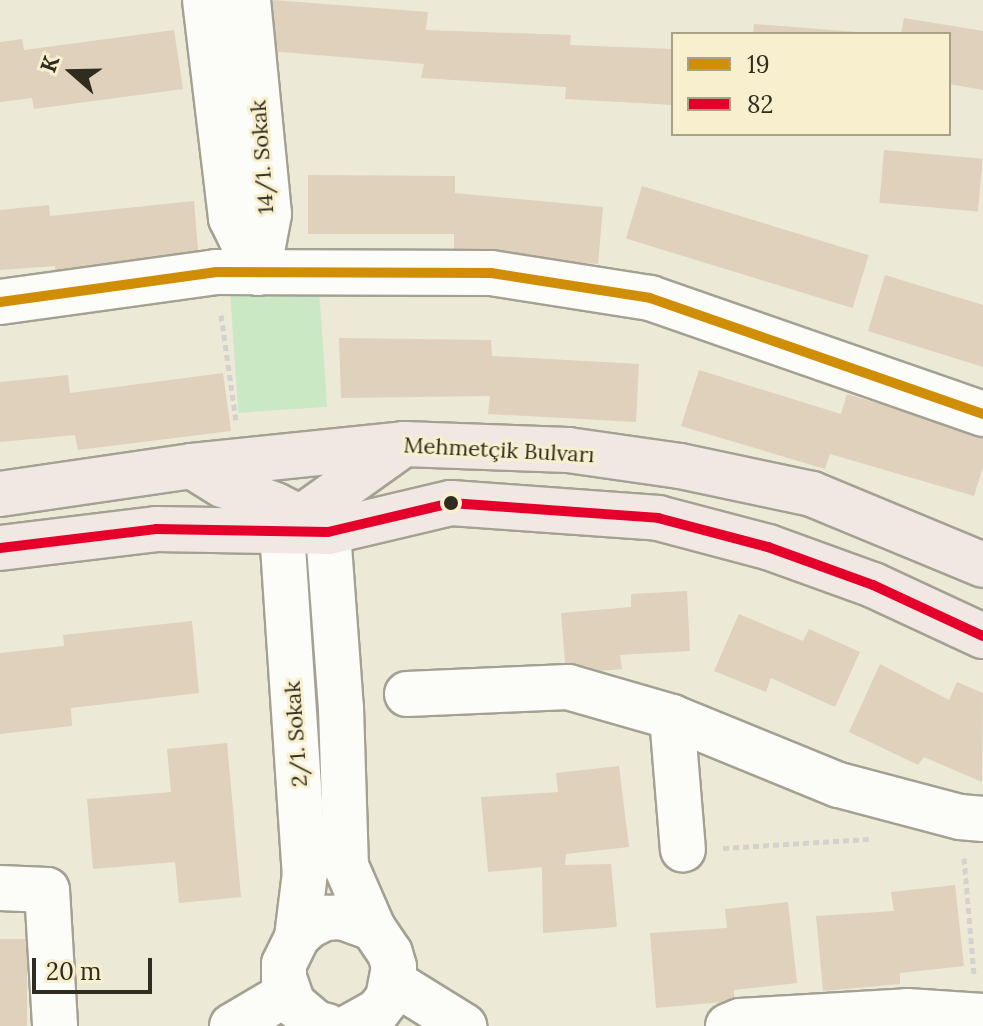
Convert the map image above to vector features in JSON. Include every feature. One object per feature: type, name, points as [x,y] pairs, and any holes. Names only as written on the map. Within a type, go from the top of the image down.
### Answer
[{"type":"main road","name":"Mehmetçik Bulvarı","points":[[0,494],[192,466],[404,444],[568,450],[695,469],[812,494],[983,565]]},
{"type":"main road","points":[[304,527],[404,444]]},
{"type":"main road","points":[[192,466],[304,527]]},
{"type":"main road","points":[[0,548],[156,529],[304,527],[451,503],[658,518],[768,547],[873,585],[983,636]]},
{"type":"street","name":"14/1. Sokak","points":[[205,0],[237,273]]},
{"type":"street","name":"14/1. Sokak","points":[[237,273],[269,214],[248,0]]},
{"type":"street","points":[[0,302],[237,273],[491,273],[650,298],[983,414]]},
{"type":"street","name":"2/1. Sokak","points":[[304,527],[341,708],[346,866],[373,928],[390,953],[393,982]]},
{"type":"street","name":"2/1. Sokak","points":[[304,527],[305,873],[297,937],[284,964],[304,1015]]},
{"type":"street","points":[[407,694],[568,687],[672,717],[839,785],[972,818]]},
{"type":"street","points":[[672,717],[683,850]]},
{"type":"street","points":[[0,888],[47,890],[55,1026]]},
{"type":"street","points":[[297,937],[325,918],[358,920],[373,928]]},
{"type":"street","points":[[351,1026],[378,1011],[393,982],[464,1026]]},
{"type":"street","points":[[728,1026],[740,1021],[907,1011],[983,1016]]},
{"type":"street","points":[[232,1026],[304,1015]]},
{"type":"path","points":[[237,273],[242,461]]},
{"type":"path","points":[[972,818],[973,964]]},
{"type":"path","points":[[683,850],[884,838]]},
{"type":"green space","points":[[319,290],[327,407],[238,413],[230,296]]},
{"type":"building","points":[[273,0],[428,12],[426,30],[571,35],[570,45],[671,49],[671,105],[565,99],[566,87],[421,78],[424,64],[269,51]]},
{"type":"building","points":[[904,18],[983,31],[983,90],[951,84],[951,32],[901,32]]},
{"type":"building","points":[[754,24],[857,32],[753,32]]},
{"type":"building","points":[[174,30],[183,89],[34,109],[32,98],[0,102],[0,42],[22,39],[24,50]]},
{"type":"building","points":[[884,150],[983,159],[978,211],[879,203]]},
{"type":"building","points":[[308,175],[455,176],[455,193],[603,207],[598,264],[454,252],[454,234],[308,234]]},
{"type":"building","points":[[642,186],[869,255],[853,308],[626,239]]},
{"type":"building","points":[[194,201],[199,261],[55,272],[55,266],[0,270],[0,210],[49,205],[50,216]]},
{"type":"building","points":[[885,275],[983,305],[983,367],[868,331]]},
{"type":"building","points":[[339,338],[491,340],[492,356],[639,364],[636,422],[488,414],[490,396],[341,398]]},
{"type":"building","points":[[699,370],[841,414],[847,394],[983,436],[983,467],[974,496],[830,454],[825,469],[681,426]]},
{"type":"building","points":[[223,373],[231,431],[78,450],[75,435],[0,442],[0,382],[68,375],[70,393]]},
{"type":"building","points":[[687,591],[690,651],[620,655],[622,669],[566,674],[561,613],[631,607],[631,594]]},
{"type":"building","points":[[739,614],[803,641],[809,629],[860,652],[835,707],[771,678],[766,692],[714,671]]},
{"type":"building","points":[[192,621],[199,693],[71,708],[72,726],[0,734],[0,653],[64,646],[63,635]]},
{"type":"building","points":[[880,664],[949,700],[957,682],[983,693],[982,782],[924,757],[918,765],[849,732]]},
{"type":"building","points":[[227,743],[241,897],[179,903],[175,862],[93,869],[87,799],[171,792],[167,749]]},
{"type":"building","points":[[619,766],[629,847],[566,854],[565,865],[611,864],[617,927],[543,933],[542,867],[488,872],[481,797],[558,792],[556,773]]},
{"type":"building","points":[[955,885],[964,966],[900,973],[900,984],[823,991],[816,916],[894,911],[891,892]]},
{"type":"building","points":[[788,902],[797,983],[734,990],[734,1001],[656,1008],[650,933],[727,928],[725,909]]},
{"type":"building","points":[[0,939],[27,939],[27,1026],[0,1026]]},
{"type":"transit line","name":"19","points":[[0,302],[215,272],[491,273],[650,298],[983,414]]},
{"type":"transit line","name":"82","points":[[0,548],[156,529],[328,532],[451,503],[658,518],[768,547],[873,585],[983,636]]}]
